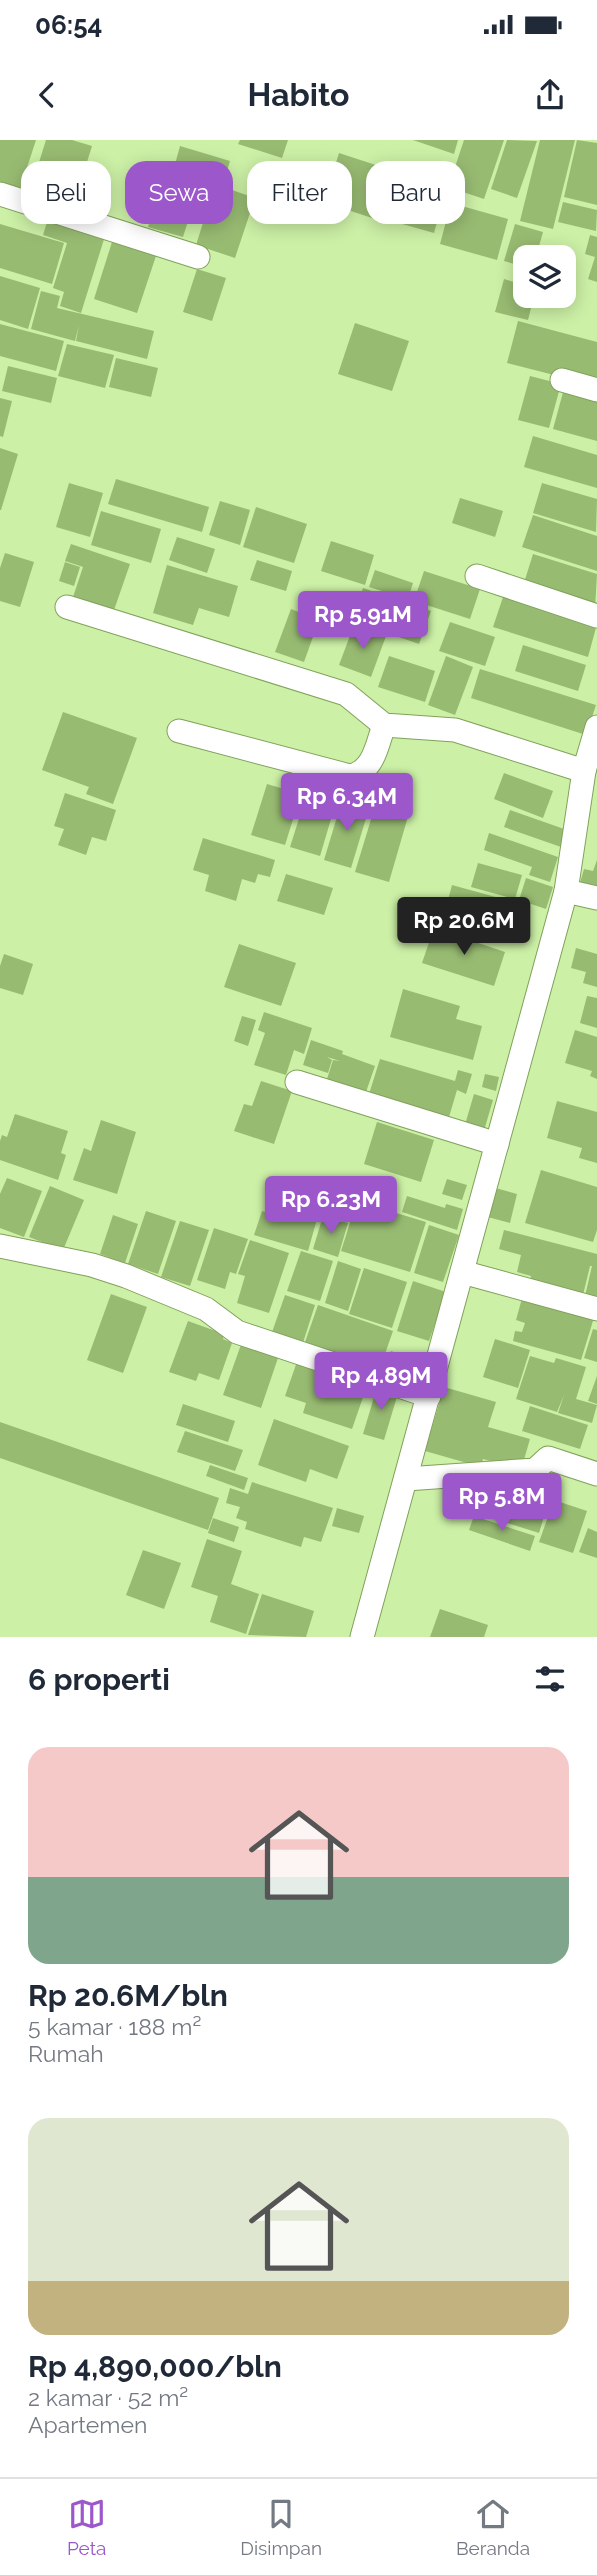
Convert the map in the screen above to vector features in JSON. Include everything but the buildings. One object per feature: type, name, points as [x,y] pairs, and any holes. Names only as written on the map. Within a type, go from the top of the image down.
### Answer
[{"type":"street","points":[[0,194],[198,257]]},
{"type":"street","points":[[562,380],[597,390]]},
{"type":"street","points":[[477,576],[597,617]]},
{"type":"street","points":[[67,607],[346,694],[384,725],[455,730],[584,771]]},
{"type":"street","points":[[179,731],[350,776],[359,774],[370,763],[384,725]]},
{"type":"street","points":[[362,1637],[566,891],[584,771],[597,727]]},
{"type":"street","points":[[566,891],[597,898]]},
{"type":"street","points":[[297,1082],[497,1144]]},
{"type":"street","points":[[0,1246],[92,1265],[126,1276],[206,1309],[237,1332],[429,1396]]},
{"type":"street","points":[[462,1272],[597,1309]]},
{"type":"street","points":[[406,1479],[535,1470],[548,1458],[597,1474]]}]
